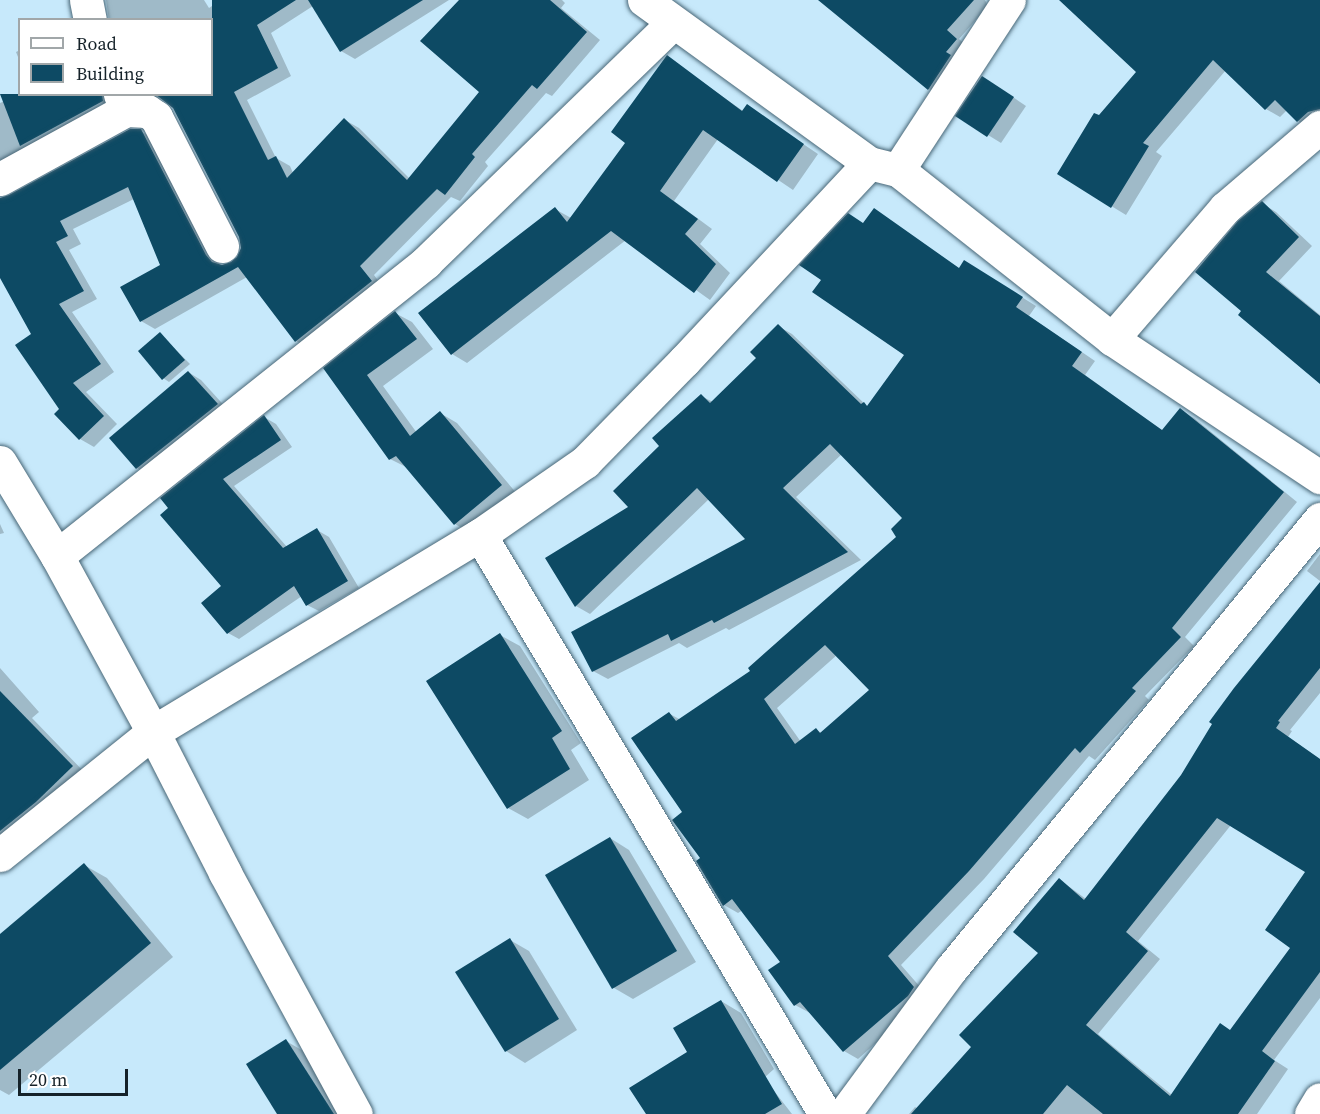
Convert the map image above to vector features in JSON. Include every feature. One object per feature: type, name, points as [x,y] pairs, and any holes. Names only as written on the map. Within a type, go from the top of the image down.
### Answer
[{"type":"street","points":[[86,0],[90,18]]},
{"type":"street","points":[[644,0],[673,23],[883,166],[1112,339],[1320,477]]},
{"type":"street","points":[[0,855],[153,732],[480,535],[585,462],[684,361],[883,166],[1009,0]]},
{"type":"street","points":[[57,556],[426,262],[673,23]]},
{"type":"street","points":[[0,179],[123,102],[156,117],[222,246]]},
{"type":"street","points":[[1112,339],[1225,208],[1320,127]]},
{"type":"street","points":[[0,462],[57,556],[356,1114]]},
{"type":"street","points":[[844,1114],[951,969],[1320,519]]},
{"type":"street","points":[[480,535],[825,1114]]},
{"type":"street","points":[[1311,1114],[1320,1099]]},
{"type":"building","points":[[212,0],[296,0],[257,25],[278,68],[234,92],[268,160],[276,156],[287,178],[344,118],[407,180],[479,92],[420,41],[459,0],[550,0],[587,32],[537,89],[532,85],[472,154],[475,157],[445,195],[437,189],[360,266],[372,281],[295,342],[238,267],[140,322],[120,287],[160,265],[128,187],[60,221],[68,236],[56,242],[84,291],[59,304],[101,364],[73,383],[104,416],[79,440],[54,414],[59,409],[15,345],[31,334],[0,278],[0,198],[130,129],[141,129],[206,255],[212,262],[222,265],[237,257],[241,248],[239,237],[173,108],[158,96],[213,96]]},
{"type":"building","points":[[308,0],[423,0],[340,52]]},
{"type":"building","points":[[818,0],[974,0],[947,30],[957,39],[946,52],[951,55],[928,90]]},
{"type":"building","points":[[1059,0],[1320,0],[1320,109],[1308,112],[1297,122],[1275,100],[1265,110],[1213,60],[1143,143],[1149,146],[1111,208],[1057,174],[1094,113],[1099,115],[1136,72]]},
{"type":"building","points":[[667,55],[742,111],[747,104],[804,144],[777,182],[703,130],[660,191],[698,219],[685,234],[716,264],[694,293],[611,231],[451,355],[418,313],[555,207],[567,222],[625,143],[611,132]]},
{"type":"building","points":[[982,76],[1014,97],[987,137],[955,116]]},
{"type":"building","points":[[0,94],[102,96],[103,101],[20,146]]},
{"type":"building","points":[[1262,201],[1299,237],[1266,272],[1320,316],[1320,384],[1238,315],[1241,311],[1195,272],[1238,221]]},
{"type":"building","points":[[874,208],[959,268],[964,260],[1023,297],[1016,307],[1082,352],[1072,366],[1162,430],[1180,408],[1284,492],[1172,628],[1181,637],[1132,688],[1136,691],[1080,753],[1075,748],[969,871],[888,956],[914,987],[908,996],[843,1052],[800,1002],[794,1006],[768,970],[780,962],[732,899],[723,906],[696,861],[700,858],[672,820],[682,812],[631,738],[669,712],[676,721],[750,671],[748,668],[896,537],[891,529],[902,518],[830,444],[783,488],[848,552],[714,623],[712,620],[671,641],[668,634],[592,672],[571,632],[745,539],[697,488],[575,607],[545,558],[628,507],[613,491],[659,446],[652,438],[701,394],[710,403],[756,358],[750,352],[778,324],[861,404],[864,402],[867,406],[904,355],[812,292],[821,280],[799,265],[848,213],[863,223]],"holes":[[[825,645],[869,690],[820,733],[816,728],[795,744],[764,699]]]},
{"type":"building","points":[[395,311],[417,339],[367,375],[410,436],[440,411],[502,485],[454,525],[396,456],[389,460],[323,368]]},
{"type":"building","points":[[160,332],[185,360],[162,380],[138,351]]},
{"type":"building","points":[[188,371],[218,404],[136,469],[109,438]]},
{"type":"building","points":[[264,415],[281,440],[223,479],[283,548],[317,528],[348,581],[306,606],[294,586],[227,634],[201,603],[221,586],[160,515],[168,508],[160,498]]},
{"type":"building","points":[[1320,582],[1320,668],[1278,721],[1280,722],[1276,728],[1320,759],[1320,972],[1262,1051],[1275,1061],[1238,1114],[1103,1114],[1067,1085],[1043,1114],[911,1114],[971,1047],[959,1035],[1038,953],[1013,932],[1059,878],[1084,900],[1181,775],[1212,724],[1209,722]],"holes":[[[1217,818],[1305,872],[1265,930],[1290,948],[1230,1030],[1220,1023],[1170,1096],[1086,1025],[1148,951],[1126,932]]]},
{"type":"building","points":[[500,633],[562,731],[552,738],[570,769],[507,809],[426,681]]},
{"type":"building","points":[[0,691],[73,766],[36,802],[0,831]]},
{"type":"building","points":[[610,837],[677,951],[612,989],[545,875]]},
{"type":"building","points":[[84,863],[151,943],[0,1070],[0,934]]},
{"type":"building","points":[[510,938],[559,1019],[505,1052],[455,972]]},
{"type":"building","points":[[721,1000],[782,1104],[765,1114],[646,1114],[629,1088],[687,1052],[673,1028]]},
{"type":"building","points":[[286,1039],[334,1114],[277,1114],[246,1064]]}]
